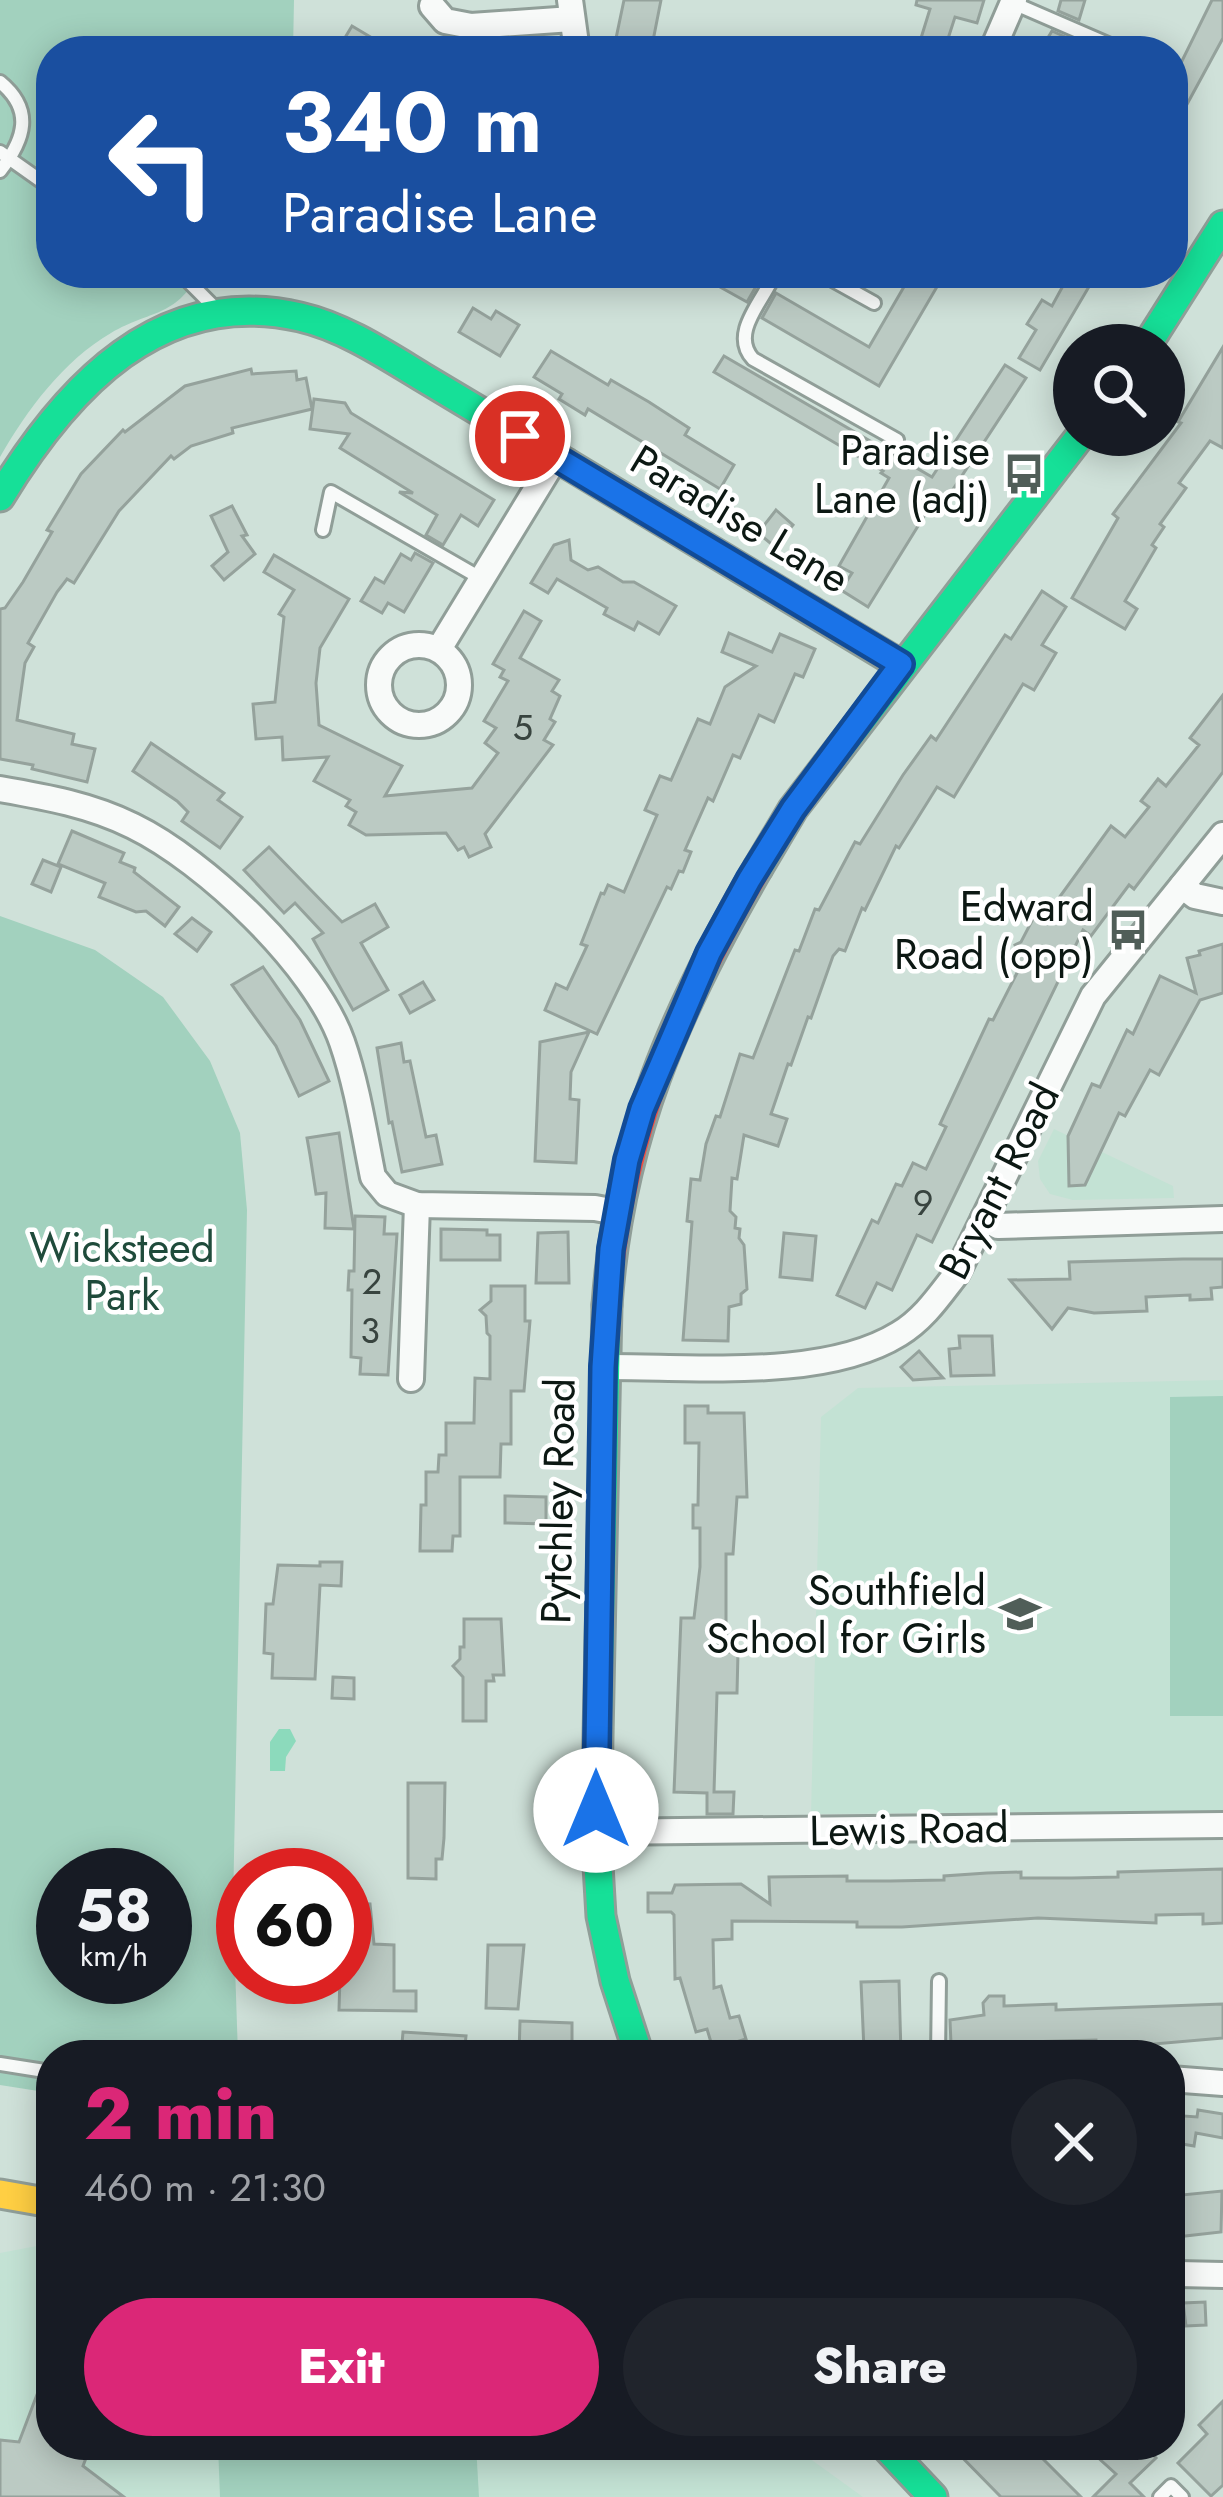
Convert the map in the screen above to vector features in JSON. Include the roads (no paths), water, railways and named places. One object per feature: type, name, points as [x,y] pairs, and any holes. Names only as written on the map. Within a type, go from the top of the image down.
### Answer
[{"type":"main road","points":[[1188,280],[1223,225]]},
{"type":"main road","points":[[1160,324],[1183,288]]},
{"type":"main road","name":"Paradise Lane","points":[[0,497],[50,424],[95,373],[129,345],[181,318],[219,312],[298,316],[378,350],[901,664]]},
{"type":"main road","name":"Pytchley Road","points":[[634,2040],[601,1916],[596,1832],[603,1367],[616,1212],[642,1109],[709,953],[793,809],[1064,456]]},
{"type":"main road","points":[[0,2194],[36,2200]]},
{"type":"main road","points":[[898,2460],[933,2497]]},
{"type":"street","points":[[999,36],[1014,2]]},
{"type":"street","points":[[432,6],[445,21],[471,26],[571,9]]},
{"type":"street","points":[[439,649],[556,458]]},
{"type":"street","points":[[0,789],[87,807],[136,827],[206,874],[268,932],[308,982],[340,1037],[373,1177],[387,1194],[417,1205],[616,1212]]},
{"type":"street","name":"Bryant Road","points":[[603,1367],[809,1364],[874,1347],[902,1333],[927,1312],[957,1273],[1093,996],[1223,835]]},
{"type":"street","points":[[1182,886],[1195,896],[1223,902]]},
{"type":"street","points":[[411,1379],[417,1205]]},
{"type":"street","points":[[984,1218],[998,1226],[1223,1220]]},
{"type":"street","name":"Lewis Road","points":[[596,1832],[1223,1825]]},
{"type":"street","points":[[1185,2080],[1223,2083]]},
{"type":"street","points":[[1185,2274],[1223,2275]]},
{"type":"lane","points":[[1014,2],[1090,36]]},
{"type":"lane","points":[[0,82],[24,113],[21,138],[3,161],[36,180]]},
{"type":"lane","points":[[194,288],[219,312]]},
{"type":"lane","points":[[767,288],[742,334],[744,349],[753,359],[897,440]]},
{"type":"lane","points":[[847,288],[874,303]]},
{"type":"lane","points":[[323,530],[332,492],[482,579]]},
{"type":"lane","points":[[938,2040],[939,1981]]},
{"type":"lane","points":[[0,2065],[36,2070]]},
{"type":"lane","points":[[1160,2497],[1172,2486],[1182,2497]]},
{"type":"place","name":"Paradise Lane (adj)","points":[[1024,474]]},
{"type":"place","name":"Edward Road (opp)","points":[[1128,930]]},
{"type":"place","name":"Southfield School for Girls","points":[[1020,1614]]},
{"type":"park label","name":"Wicksteed Park","points":[[122,1271]]}]
